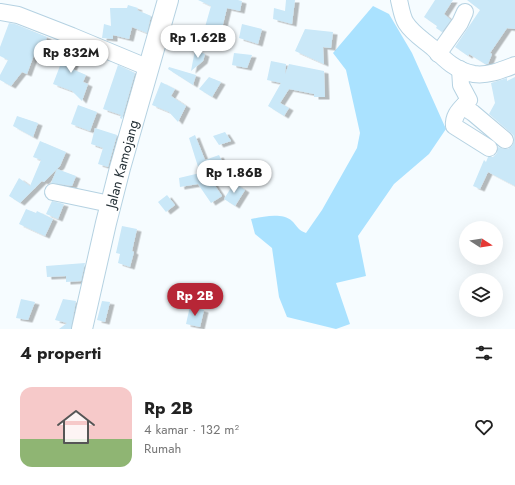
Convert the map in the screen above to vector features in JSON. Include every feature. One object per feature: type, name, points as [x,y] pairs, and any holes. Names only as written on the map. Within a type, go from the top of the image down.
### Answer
[{"type":"main road","name":"Jalan Kamojang","points":[[82,329],[110,204],[168,0]]},
{"type":"street","points":[[400,0],[402,14],[413,31],[446,61],[460,69],[474,74],[483,74],[493,73],[515,65]]},
{"type":"street","points":[[0,12],[18,15],[148,68]]},
{"type":"street","points":[[438,54],[460,23],[465,12]]},
{"type":"street","points":[[460,69],[461,85],[469,100],[458,111],[453,120],[454,126],[489,148]]},
{"type":"street","points":[[464,105],[464,107],[504,140]]},
{"type":"street","points":[[54,192],[110,204]]},
{"type":"shaded area","points":[[373,6],[389,14],[412,53],[446,129],[429,154],[394,184],[358,236],[366,276],[336,283],[350,324],[336,329],[287,317],[279,297],[272,248],[255,234],[251,219],[272,216],[288,218],[300,230],[306,233],[322,210],[357,148],[360,133],[346,70],[333,53]]},
{"type":"building","points":[[198,0],[242,1],[240,11],[227,8],[219,41],[203,34],[211,6]]},
{"type":"building","points":[[286,0],[295,0],[292,24],[273,19],[274,8],[285,11]]},
{"type":"building","points":[[435,0],[453,0],[444,14],[451,20],[442,32],[436,28],[437,26],[424,17]]},
{"type":"building","points":[[467,0],[515,0],[515,29],[507,28],[490,53],[492,54],[488,64],[485,64],[469,54],[468,56],[455,47],[480,10]]},
{"type":"building","points":[[128,5],[138,8],[137,10],[151,16],[147,33],[132,27],[129,39],[113,35],[113,39],[102,38],[104,24],[111,26],[110,8],[127,8]]},
{"type":"building","points":[[9,23],[47,37],[40,58],[34,55],[27,74],[22,72],[11,86],[0,80],[0,75],[8,60],[0,56],[0,47]]},
{"type":"building","points":[[242,24],[262,29],[258,44],[239,38]]},
{"type":"building","points":[[305,29],[333,32],[331,48],[323,47],[324,64],[295,51]]},
{"type":"building","points":[[68,45],[80,49],[72,69],[86,75],[83,82],[88,84],[82,101],[72,91],[53,84]]},
{"type":"building","points":[[195,50],[205,54],[203,61],[191,71]]},
{"type":"building","points":[[234,53],[252,55],[247,68],[232,65]]},
{"type":"building","points":[[271,61],[286,64],[285,74],[289,64],[324,71],[325,97],[314,97],[314,94],[289,89],[280,103],[289,108],[284,116],[268,106],[281,83],[267,80]]},
{"type":"building","points":[[118,65],[135,73],[122,119],[120,118],[121,115],[103,109]]},
{"type":"building","points":[[169,67],[196,75],[193,85],[168,69]]},
{"type":"building","points":[[209,77],[221,82],[212,97],[199,89]]},
{"type":"building","points":[[515,77],[515,186],[488,172],[480,189],[473,186],[484,160],[486,162],[488,157],[493,157],[497,153],[498,147],[508,149],[512,146],[514,141],[514,136],[489,114],[495,103],[491,83],[507,78],[507,81]]},
{"type":"building","points":[[161,82],[175,89],[171,96],[186,106],[178,122],[169,112],[152,105]]},
{"type":"building","points":[[78,105],[97,112],[90,131],[71,124]]},
{"type":"building","points":[[17,116],[38,123],[33,137],[13,126]]},
{"type":"building","points":[[95,128],[117,135],[108,167],[98,164],[103,148],[91,144]]},
{"type":"building","points":[[225,132],[231,141],[219,145],[213,136]]},
{"type":"building","points":[[195,135],[205,160],[219,155],[224,165],[208,169],[214,184],[222,196],[211,203],[198,184],[180,187],[179,178],[200,173],[189,138]]},
{"type":"building","points":[[40,141],[66,152],[60,166],[44,182],[42,181],[20,203],[9,196],[19,178],[30,186],[41,160],[33,157]]},
{"type":"building","points":[[57,169],[76,176],[72,186],[51,183]]},
{"type":"building","points":[[234,183],[245,190],[235,206],[224,199]]},
{"type":"building","points":[[167,195],[175,205],[166,212],[158,202]]},
{"type":"building","points":[[52,201],[64,204],[58,219],[46,214]]},
{"type":"building","points":[[26,209],[36,213],[37,211],[53,219],[45,236],[19,224]]},
{"type":"building","points":[[122,226],[137,229],[132,251],[134,252],[130,267],[118,263],[120,254],[116,253]]},
{"type":"building","points":[[85,263],[81,281],[66,282],[66,276],[47,277],[46,266]]},
{"type":"building","points":[[21,299],[35,302],[28,320],[16,318]]},
{"type":"building","points":[[63,299],[76,301],[71,329],[59,329],[67,323],[55,320]]},
{"type":"building","points":[[102,301],[110,302],[105,322],[97,320]]},
{"type":"building","points":[[190,306],[204,310],[200,327],[186,324]]}]
